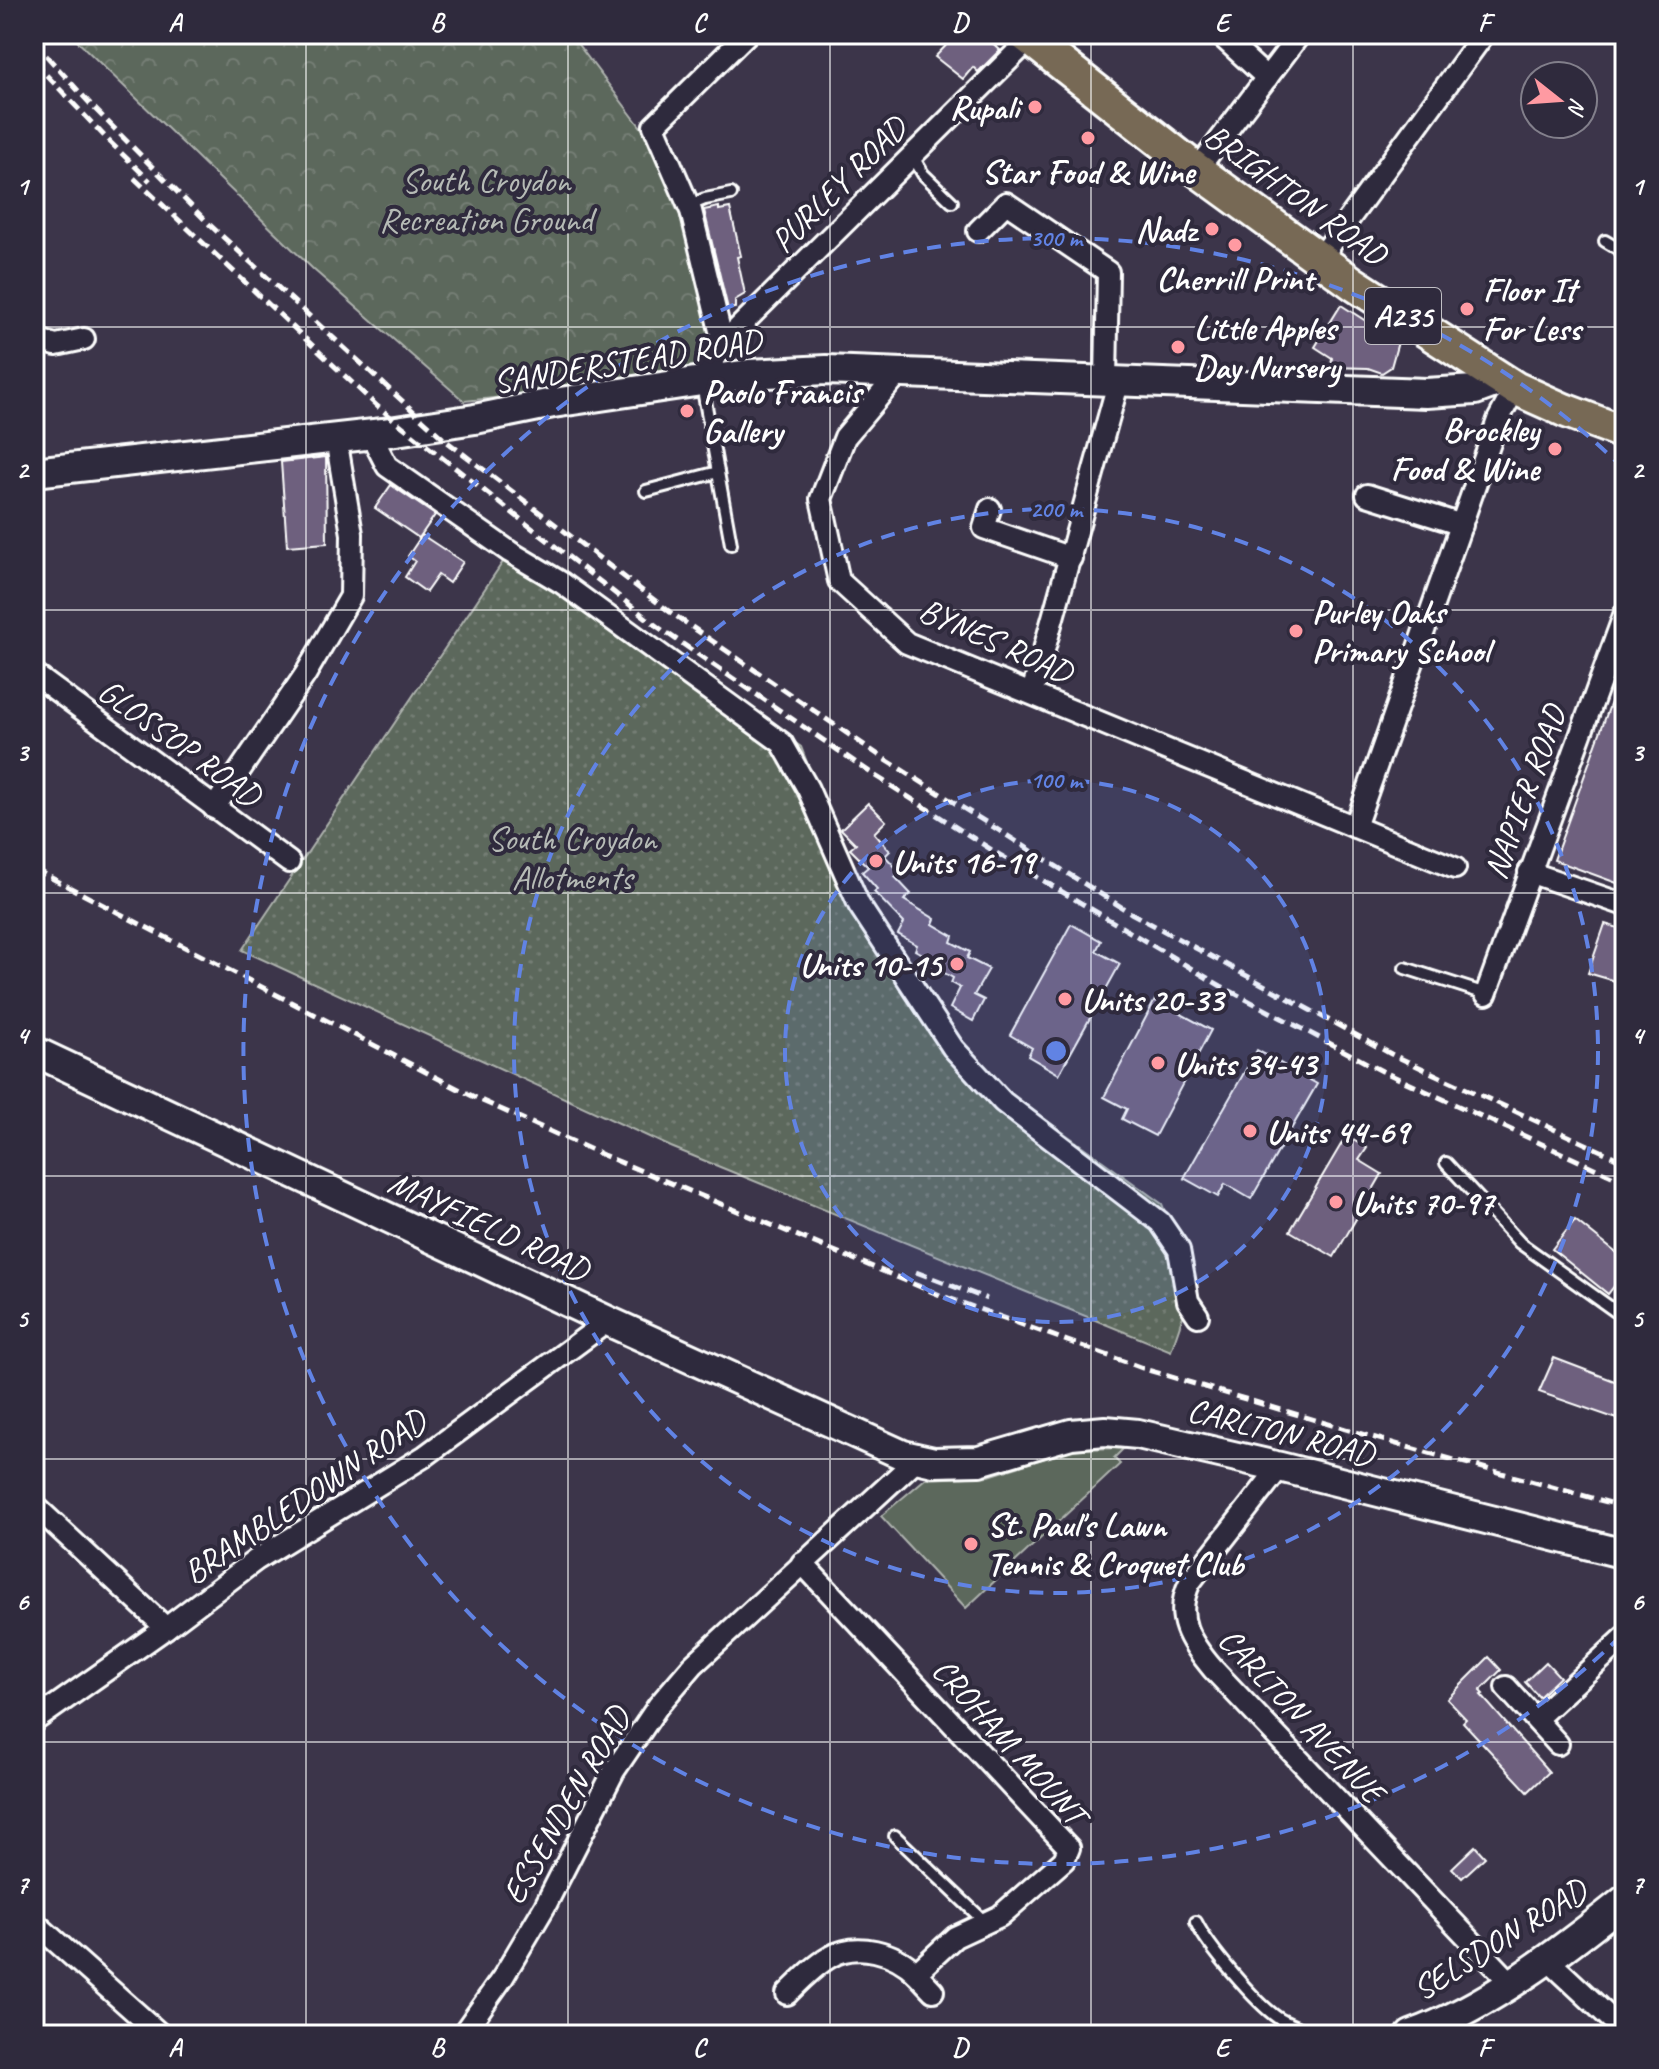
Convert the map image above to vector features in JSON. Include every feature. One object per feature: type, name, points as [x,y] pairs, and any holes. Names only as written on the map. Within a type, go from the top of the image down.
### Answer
[{"type":"main road","name":"BRIGHTON ROAD","points":[[1027,37],[1197,170],[1319,260],[1508,384],[1625,433]]},
{"type":"main road","points":[[1426,393],[1441,385],[1465,355]]},
{"type":"main road","name":"SANDERSTEAD ROAD","points":[[34,472],[371,435],[749,374],[826,370],[1426,393],[1508,384]]},
{"type":"main road","name":"MAYFIELD ROAD","points":[[34,1051],[872,1443],[917,1459]]},
{"type":"main road","name":"CARLTON ROAD","points":[[917,1459],[979,1461],[1071,1434],[1105,1431],[1156,1437],[1625,1554]]},
{"type":"main road","name":"SELSDON ROAD","points":[[1411,2035],[1511,1983],[1625,1900]]},
{"type":"street","points":[[723,343],[688,206],[654,126],[747,34]]},
{"type":"street","points":[[1219,34],[1267,78]]},
{"type":"street","points":[[1197,170],[1300,34]]},
{"type":"street","points":[[1319,260],[1484,34]]},
{"type":"street","name":"PURLEY ROAD","points":[[701,382],[723,343],[1027,37]]},
{"type":"street","points":[[978,231],[1006,203],[1108,272],[1112,380],[1071,558],[1032,693]]},
{"type":"street","points":[[34,339],[56,345],[84,339]]},
{"type":"street","name":"BYNES ROAD","points":[[898,374],[845,437],[821,499],[839,581],[907,643],[1455,868]]},
{"type":"street","points":[[1355,827],[1462,525],[1508,384]]},
{"type":"street","points":[[371,435],[387,466],[510,552],[562,583],[782,743],[808,789],[859,905],[953,1048],[1003,1102],[1160,1222],[1179,1250],[1188,1301],[1198,1316]]},
{"type":"street","points":[[214,808],[305,675],[351,596],[352,534],[336,438]]},
{"type":"street","points":[[1367,495],[1462,525]]},
{"type":"street","points":[[990,509],[984,528],[1071,558]]},
{"type":"street","name":"NAPIER ROAD","points":[[1486,994],[1625,613]]},
{"type":"street","name":"GLOSSOP ROAD","points":[[34,674],[289,862]]},
{"type":"street","points":[[1529,872],[1625,905]]},
{"type":"street","name":"BRAMBLEDOWN ROAD","points":[[34,1721],[256,1560],[425,1456],[608,1321]]},
{"type":"street","name":"ESSENDEN ROAD","points":[[462,2035],[503,1977],[545,1906],[614,1771],[658,1706],[693,1665],[917,1459]]},
{"type":"street","name":"CARLTON AVENUE","points":[[1280,1467],[1190,1582],[1182,1604],[1184,1627],[1189,1640],[1511,1983]]},
{"type":"street","points":[[34,1505],[166,1628]]},
{"type":"street","name":"CROHAM MOUNT","points":[[802,1563],[1069,1848],[1064,1860],[1005,1912],[955,1937],[916,1973]]},
{"type":"street","points":[[1536,1719],[1625,1637]]},
{"type":"street","points":[[1506,1687],[1558,1744]]},
{"type":"street","points":[[34,1922],[161,2035]]},
{"type":"street","points":[[787,1994],[822,1975],[839,1952],[863,1950],[889,1954],[904,1962],[933,1991]]},
{"type":"street","points":[[1547,1959],[1625,2032]]},
{"type":"lane","points":[[912,155],[923,174],[952,202]]},
{"type":"lane","points":[[688,206],[731,194]]},
{"type":"lane","points":[[1605,241],[1625,253]]},
{"type":"lane","points":[[701,382],[731,544]]},
{"type":"lane","points":[[646,491],[718,472]]},
{"type":"lane","points":[[1405,968],[1486,994]]},
{"type":"lane","points":[[1446,1163],[1520,1243],[1625,1318]]},
{"type":"lane","points":[[895,1836],[986,1923]]},
{"type":"lane","points":[[1196,1922],[1218,1955],[1267,2009],[1311,2035]]},
{"type":"green space","name":"South Croydon Recreation Ground","points":[[70,34],[570,34],[646,134],[683,212],[715,342],[697,371],[553,392],[464,401],[314,270]]},
{"type":"green space","name":"South Croydon Allotments","points":[[515,544],[801,747],[825,809],[886,932],[984,1075],[1162,1204],[1194,1284],[1171,1351],[671,1147],[242,950]]},
{"type":"green space","name":"St. Paul's Lawn Tennis & Croquet Club","points":[[1124,1448],[1114,1458],[1120,1464],[966,1608],[881,1516],[925,1479],[989,1476],[1074,1449]]},
{"type":"building","points":[[957,34],[983,34],[1000,50],[978,72],[973,67],[963,79],[935,57]]},
{"type":"building","points":[[719,207],[719,210],[730,208],[741,256],[737,257],[745,294],[735,300],[735,308],[728,309],[704,210]]},
{"type":"building","points":[[1341,305],[1380,330],[1395,335],[1398,342],[1391,367],[1382,373],[1368,368],[1331,367],[1332,358],[1315,347]]},
{"type":"building","points":[[326,457],[327,543],[287,546],[281,462]]},
{"type":"building","points":[[391,485],[435,515],[419,538],[375,508]]},
{"type":"building","points":[[422,535],[463,562],[449,583],[438,575],[426,592],[405,577],[415,561],[408,556]]},
{"type":"building","points":[[1625,669],[1625,886],[1554,860]]},
{"type":"building","points":[[868,803],[886,821],[874,833],[890,851],[885,856],[900,872],[895,877],[911,894],[904,900],[935,919],[933,924],[953,936],[951,942],[970,952],[967,958],[989,969],[974,995],[984,1000],[973,1021],[950,1008],[960,988],[951,983],[953,978],[934,967],[937,962],[915,950],[917,945],[898,934],[904,923],[874,892],[877,889],[862,872],[868,867],[850,849],[856,844],[841,829]]},
{"type":"building","name":"Units 20-33","points":[[1071,924],[1101,941],[1096,951],[1120,964],[1059,1074],[1028,1056],[1032,1048],[1010,1035]]},
{"type":"building","points":[[1605,924],[1625,930],[1625,950],[1615,981],[1588,973]]},
{"type":"building","name":"Units 34-43","points":[[1155,1000],[1211,1030],[1155,1136],[1122,1119],[1127,1109],[1104,1097]]},
{"type":"building","name":"Units 44-69","points":[[1257,1050],[1317,1084],[1251,1199],[1225,1184],[1218,1197],[1184,1178]]},
{"type":"building","name":"Units 70-97","points":[[1346,1136],[1367,1148],[1359,1160],[1382,1174],[1334,1257],[1290,1231]]},
{"type":"building","points":[[1575,1220],[1625,1260],[1625,1272],[1608,1294],[1552,1249]]},
{"type":"building","points":[[1554,1358],[1625,1385],[1625,1397],[1617,1419],[1539,1392]]},
{"type":"building","points":[[1489,1657],[1501,1670],[1480,1691],[1481,1695],[1549,1772],[1528,1792],[1463,1722],[1466,1719],[1447,1699]]},
{"type":"building","points":[[1546,1662],[1560,1677],[1539,1697],[1525,1682]]},
{"type":"building","points":[[1475,1846],[1485,1857],[1462,1878],[1452,1868]]},
{"type":"railway","points":[[34,42],[94,108],[210,225],[445,440],[670,612],[883,758],[1131,913],[1391,1054],[1625,1162]]},
{"type":"railway","points":[[34,62],[150,181]]},
{"type":"railway","points":[[134,178],[377,406],[658,627],[874,775],[995,852],[1221,986],[1382,1071],[1625,1182]]},
{"type":"railway","points":[[34,869],[478,1099],[603,1155],[940,1295],[1148,1370],[1389,1442],[1625,1507]]},
{"type":"railway","points":[[916,1272],[987,1299]]},
{"type":"place","name":"Rupali","points":[[1035,107]]},
{"type":"place","name":"Star Food & Wine","points":[[1088,138]]},
{"type":"place","name":"Nadz","points":[[1212,229]]},
{"type":"place","name":"Cherrill Print","points":[[1235,245]]},
{"type":"place","name":"Floor It For Less","points":[[1467,309]]},
{"type":"place","name":"Little Apples Day Nursery","points":[[1178,347]]},
{"type":"place","name":"Paolo Francis Gallery","points":[[687,411]]},
{"type":"place","name":"Brockley Food & Wine","points":[[1555,449]]},
{"type":"place","name":"Purley Oaks Primary School","points":[[1296,631]]},
{"type":"place","name":"Units 16-19","points":[[876,861]]},
{"type":"place","name":"Units 10-15","points":[[957,964]]},
{"type":"place","name":"Units 20-33","points":[[1065,999]]},
{"type":"place","name":"Units 34-43","points":[[1158,1063]]},
{"type":"place","name":"Units 44-69","points":[[1250,1131]]},
{"type":"place","name":"Units 70-97","points":[[1336,1202]]},
{"type":"place","name":"St. Paul's Lawn Tennis & Croquet Club","points":[[971,1544]]}]
